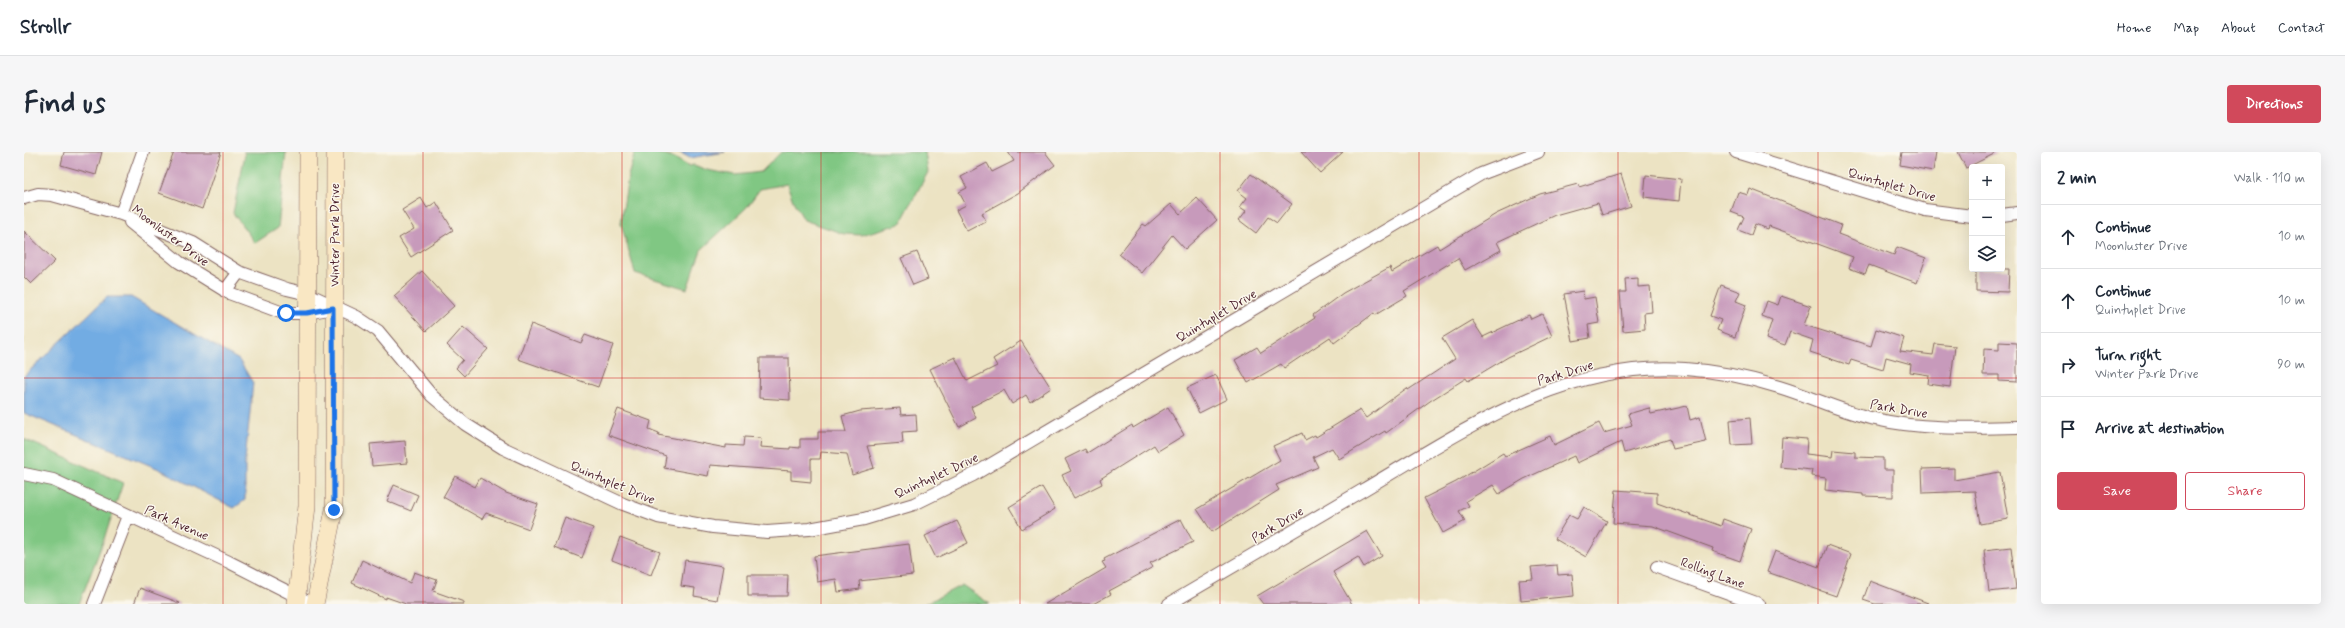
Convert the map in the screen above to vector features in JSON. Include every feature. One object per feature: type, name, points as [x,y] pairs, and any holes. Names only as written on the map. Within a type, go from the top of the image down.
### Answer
[{"type":"street","points":[[121,214],[143,152]]},
{"type":"street","name":"Winter Park Drive","points":[[302,602],[307,506],[308,152]]},
{"type":"street","name":"Winter Park Drive","points":[[315,604],[334,510],[333,308],[335,152]]},
{"type":"street","name":"Quintuplet Drive","points":[[308,294],[333,308],[357,317],[378,331],[432,396],[465,424],[503,448],[623,504],[658,517],[713,527],[767,532],[809,529],[864,519],[914,504],[973,475],[1481,174],[1538,152]]},
{"type":"street","name":"Quintuplet Drive","points":[[1736,152],[1926,210],[1969,216]]},
{"type":"street","name":"Moonluster Drive","points":[[24,198],[38,194],[52,195],[121,214],[194,243],[239,272],[287,289],[308,294]]},
{"type":"street","points":[[2005,215],[2017,213]]},
{"type":"street","name":"Moonluster Drive","points":[[121,214],[179,262],[225,291],[283,313],[307,313]]},
{"type":"street","points":[[225,291],[239,272]]},
{"type":"street","points":[[307,313],[333,308]]},
{"type":"street","name":"Park Drive","points":[[1169,604],[1476,423],[1559,387],[1600,376],[1639,369],[1685,369],[1779,387],[1873,419],[1911,426],[1947,429],[2017,427]]},
{"type":"street","points":[[24,474],[53,480],[128,516]]},
{"type":"street","name":"Park Avenue","points":[[94,604],[128,516],[230,562],[302,602]]},
{"type":"street","name":"Rolling Lane","points":[[1657,567],[1759,604]]},
{"type":"green space","points":[[243,152],[286,152],[278,228],[255,243],[233,213],[245,154]]},
{"type":"green space","points":[[635,152],[655,152],[676,159],[688,166],[694,165],[707,170],[735,175],[761,172],[781,152],[925,152],[928,172],[900,224],[861,235],[844,234],[804,220],[793,201],[787,184],[760,189],[746,208],[701,250],[687,289],[635,273],[621,223],[628,176]]},
{"type":"green space","points":[[24,439],[123,483],[103,542],[79,604],[24,604]]},
{"type":"green space","points":[[962,585],[990,604],[925,604]]},
{"type":"water","points":[[679,152],[725,152],[690,158]]},
{"type":"water","points":[[107,297],[131,297],[239,360],[253,383],[245,460],[245,500],[234,508],[159,469],[24,413],[24,376]]},
{"type":"building","points":[[64,152],[102,152],[96,175],[61,165]]},
{"type":"building","points":[[174,152],[221,152],[202,209],[159,193]]},
{"type":"building","points":[[1008,152],[1045,152],[1055,165],[1018,193],[982,213],[986,221],[967,231],[956,210],[966,205],[959,192],[967,188],[961,177],[987,163],[992,172],[1014,161]]},
{"type":"building","points":[[1301,152],[1343,152],[1320,173]]},
{"type":"building","points":[[1902,152],[1936,152],[1933,171],[1900,165]]},
{"type":"building","points":[[1958,152],[1998,152],[1974,164],[1969,164],[1969,166],[1966,168]]},
{"type":"building","points":[[1251,174],[1292,204],[1277,223],[1268,217],[1256,233],[1239,220],[1246,211],[1240,207],[1247,198],[1238,191]]},
{"type":"building","points":[[1621,174],[1631,206],[1602,215],[1598,203],[1555,215],[1497,242],[1501,250],[1465,270],[1458,258],[1404,291],[1407,296],[1375,315],[1374,313],[1334,343],[1330,337],[1284,368],[1281,364],[1248,383],[1235,360],[1257,347],[1261,353],[1315,318],[1313,315],[1343,293],[1390,267],[1392,272],[1437,245],[1439,249],[1496,214],[1540,194],[1578,184],[1579,187]]},
{"type":"building","points":[[1646,175],[1681,179],[1679,201],[1644,197]]},
{"type":"building","points":[[1750,189],[1841,225],[1838,234],[1894,255],[1897,247],[1926,258],[1917,283],[1869,265],[1865,274],[1849,268],[1853,257],[1769,226],[1768,229],[1755,224],[1751,235],[1738,230],[1744,217],[1731,212],[1738,192],[1748,195]]},
{"type":"building","points":[[421,198],[427,208],[436,202],[453,230],[411,257],[399,238],[414,229],[402,210]]},
{"type":"building","points":[[1197,198],[1217,220],[1185,249],[1172,235],[1142,273],[1119,254],[1143,224],[1146,226],[1171,204],[1180,214]]},
{"type":"building","points":[[24,231],[55,261],[31,284],[24,277]]},
{"type":"building","points":[[917,252],[928,279],[913,285],[901,258]]},
{"type":"building","points":[[2005,269],[2009,269],[2008,292],[1976,291],[1976,272],[2005,272]]},
{"type":"building","points":[[422,271],[454,306],[426,331],[394,296]]},
{"type":"building","points":[[1638,278],[1638,287],[1650,286],[1652,312],[1644,313],[1645,329],[1623,331],[1620,292],[1626,292],[1625,279]]},
{"type":"building","points":[[1721,285],[1740,292],[1736,301],[1746,305],[1735,337],[1717,330],[1721,320],[1710,316]]},
{"type":"building","points":[[1583,291],[1584,299],[1595,297],[1599,323],[1588,325],[1590,338],[1573,341],[1564,294]]},
{"type":"building","points":[[1781,296],[1811,306],[1804,325],[1871,346],[1876,329],[1904,338],[1900,351],[1933,355],[1935,344],[1955,346],[1950,387],[1928,384],[1929,375],[1910,372],[1911,364],[1886,357],[1883,370],[1851,360],[1849,365],[1810,352],[1813,340],[1790,332],[1785,345],[1766,339],[1772,320],[1762,316],[1767,301],[1778,305]]},
{"type":"building","points":[[1542,314],[1552,336],[1508,357],[1468,381],[1466,378],[1430,401],[1386,433],[1385,431],[1339,459],[1332,448],[1313,457],[1318,467],[1276,485],[1279,490],[1212,532],[1197,509],[1280,460],[1273,446],[1302,433],[1305,440],[1315,435],[1316,437],[1360,410],[1366,418],[1407,388],[1408,390],[1455,359],[1442,338],[1472,320],[1483,337],[1529,315],[1531,319]]},
{"type":"building","points":[[531,324],[581,343],[585,335],[613,345],[598,387],[518,359]]},
{"type":"building","points":[[463,327],[488,349],[464,376],[456,368],[463,360],[447,345]]},
{"type":"building","points":[[1021,341],[1051,388],[1030,402],[1026,395],[1012,404],[1004,390],[971,407],[976,418],[959,427],[930,369],[955,357],[967,381],[997,366],[993,359]]},
{"type":"building","points":[[1999,342],[2017,343],[2017,382],[1999,381],[1999,375],[1983,375],[1984,349],[1999,350]]},
{"type":"building","points":[[760,358],[789,358],[790,400],[759,398]]},
{"type":"building","points":[[1216,375],[1227,399],[1199,413],[1187,388]]},
{"type":"building","points":[[1687,406],[1690,420],[1700,417],[1706,442],[1673,449],[1670,439],[1624,453],[1621,442],[1577,463],[1574,456],[1524,479],[1499,494],[1493,485],[1466,501],[1469,506],[1459,511],[1465,521],[1443,533],[1424,498],[1456,482],[1503,453],[1505,456],[1550,436],[1554,445],[1599,423],[1604,433],[1632,425],[1628,414],[1649,408],[1651,414]]},
{"type":"building","points":[[1168,407],[1184,435],[1158,451],[1154,445],[1100,479],[1102,484],[1074,498],[1062,475],[1071,471],[1065,459],[1085,449],[1087,453],[1132,425],[1133,428]]},
{"type":"building","points":[[900,408],[901,415],[916,414],[917,431],[902,432],[903,443],[867,446],[874,468],[852,475],[847,454],[821,452],[820,459],[811,459],[811,482],[791,480],[791,471],[710,465],[708,476],[664,468],[666,456],[608,435],[618,409],[651,421],[649,429],[659,433],[658,435],[726,448],[726,445],[743,446],[744,437],[761,438],[760,447],[790,449],[790,447],[800,448],[800,439],[818,439],[818,432],[846,432],[842,416],[860,411]]},
{"type":"building","points":[[1750,418],[1752,444],[1732,445],[1730,420]]},
{"type":"building","points":[[1782,437],[1807,439],[1806,454],[1832,457],[1833,450],[1855,452],[1855,457],[1883,458],[1883,470],[1893,470],[1893,497],[1863,496],[1863,494],[1825,490],[1826,478],[1811,476],[1812,470],[1780,467]]},
{"type":"building","points":[[405,441],[407,463],[372,466],[370,444]]},
{"type":"building","points":[[1954,468],[1954,480],[2000,472],[2008,519],[1980,524],[1975,491],[1923,493],[1922,469]]},
{"type":"building","points":[[455,476],[475,487],[480,478],[506,493],[538,504],[529,529],[486,513],[482,519],[443,497]]},
{"type":"building","points":[[394,485],[418,495],[411,511],[387,501]]},
{"type":"building","points":[[1042,487],[1055,509],[1022,529],[1009,507]]},
{"type":"building","points":[[1616,490],[1657,493],[1657,503],[1721,526],[1723,519],[1751,529],[1740,561],[1712,551],[1713,548],[1653,526],[1613,523]]},
{"type":"building","points":[[1584,507],[1607,521],[1586,557],[1555,539],[1569,515],[1577,519]]},
{"type":"building","points":[[565,518],[593,528],[582,558],[554,547]]},
{"type":"building","points":[[1181,519],[1193,542],[1150,563],[1153,567],[1109,591],[1111,594],[1093,604],[1045,604],[1106,568],[1102,562],[1105,561],[1104,559]]},
{"type":"building","points":[[957,521],[968,543],[936,558],[925,536]]},
{"type":"building","points":[[1367,531],[1382,556],[1364,567],[1358,557],[1333,572],[1352,604],[1263,604],[1257,596]]},
{"type":"building","points":[[620,537],[660,552],[651,575],[612,560]]},
{"type":"building","points":[[909,544],[913,575],[859,581],[860,589],[838,592],[836,579],[817,582],[814,556]]},
{"type":"building","points":[[1827,545],[1851,554],[1836,596],[1767,572],[1775,551],[1819,567]]},
{"type":"building","points":[[2011,547],[2016,589],[1989,592],[1984,550]]},
{"type":"building","points":[[362,560],[410,583],[414,572],[437,580],[433,591],[464,602],[464,604],[406,604],[386,597],[386,599],[352,583]]},
{"type":"building","points":[[685,560],[723,566],[717,600],[694,596],[695,588],[681,586]]},
{"type":"building","points":[[1557,565],[1558,575],[1572,574],[1574,596],[1521,601],[1519,580],[1533,579],[1531,567]]},
{"type":"building","points":[[748,575],[788,575],[787,596],[748,596]]},
{"type":"building","points":[[1870,581],[1928,603],[1875,604],[1863,600]]},
{"type":"building","points":[[140,588],[180,603],[134,604]]},
{"type":"route","points":[[286,313],[307,313],[333,308],[334,510]]}]
